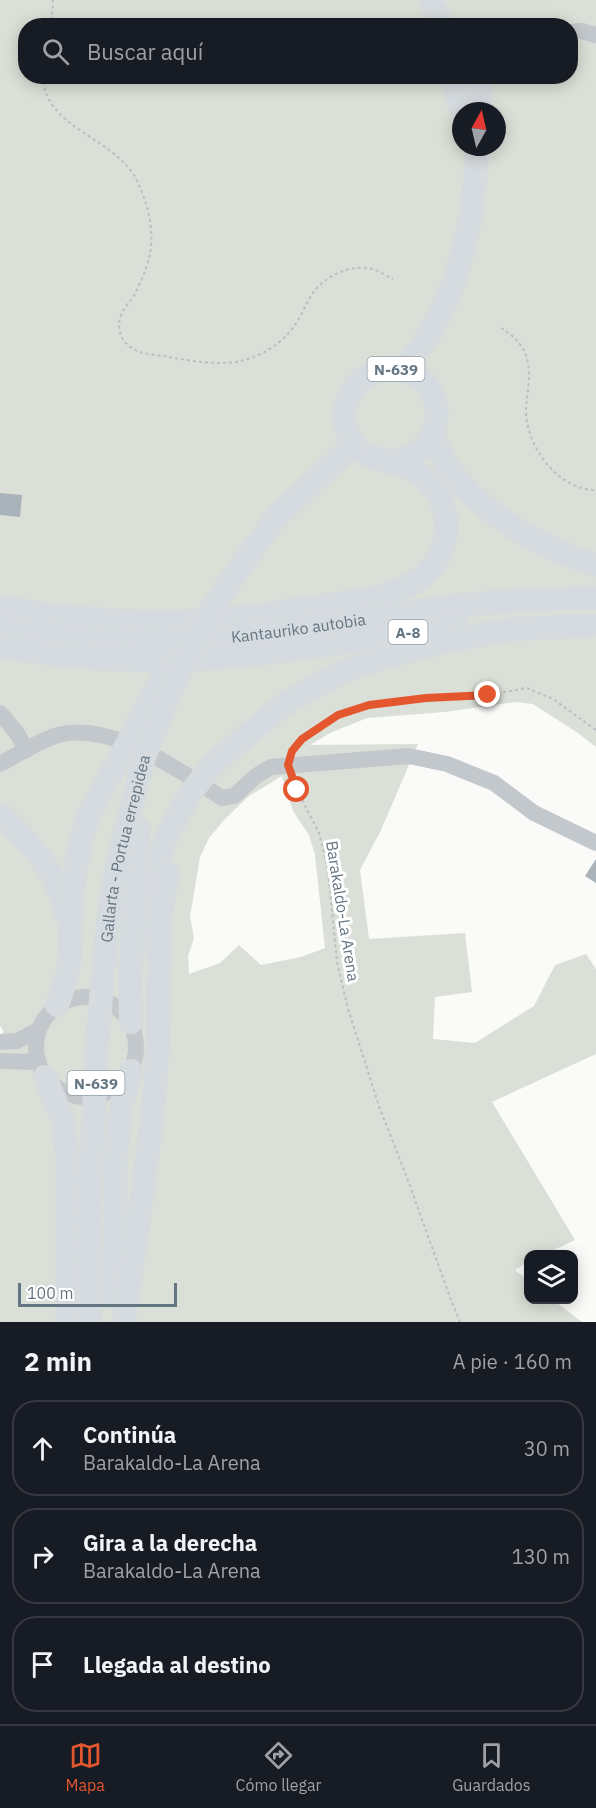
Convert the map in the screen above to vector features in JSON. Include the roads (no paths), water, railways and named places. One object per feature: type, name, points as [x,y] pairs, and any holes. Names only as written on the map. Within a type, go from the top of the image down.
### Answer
[{"type":"highway","points":[[417,0],[434,18]]},
{"type":"highway","points":[[430,0],[437,18]]},
{"type":"highway","points":[[479,102],[481,84]]},
{"type":"highway","points":[[458,86],[469,91],[472,102]]},
{"type":"highway","name":"N-639","points":[[470,156],[473,197]]},
{"type":"highway","name":"N-639","points":[[403,370],[429,334],[456,277],[468,232],[477,156]]},
{"type":"highway","name":"N-639","points":[[354,444],[346,428],[344,411],[350,393],[354,386],[368,374],[385,369],[403,370],[425,384],[434,399],[437,416],[433,433]]},
{"type":"highway","points":[[386,461],[399,461],[413,456],[424,447],[433,433]]},
{"type":"highway","points":[[433,433],[446,465],[481,504],[514,527],[551,548],[596,565]]},
{"type":"highway","points":[[57,1005],[66,982],[76,858],[88,817],[160,679],[180,649],[220,632],[322,606],[390,594],[419,580],[432,568],[443,549],[447,521],[440,497],[433,487],[419,474],[401,464],[368,456],[354,444]]},
{"type":"highway","name":"Gallarta - Portua errepidea","points":[[90,1322],[89,1222],[98,1031],[111,897],[144,757],[177,676],[220,632],[237,571],[279,514],[354,444]]},
{"type":"highway","name":"Kantauriko autobia","points":[[0,626],[58,635],[137,641],[177,660],[220,632],[501,601],[596,598]]},
{"type":"highway","points":[[0,607],[87,619],[137,641],[178,622],[220,632]]},
{"type":"highway","name":"Kantauriko autobia","points":[[220,632],[458,625],[510,620],[596,618]]},
{"type":"highway","points":[[132,956],[149,886],[165,840],[189,795],[212,765],[283,705],[339,672],[452,640],[514,629],[596,625]]},
{"type":"highway","points":[[131,1022],[130,981],[135,860],[146,789],[161,741],[220,632]]},
{"type":"highway","name":"Kantauriko autobia","points":[[0,646],[70,656],[137,641]]},
{"type":"highway","points":[[124,1322],[142,1198],[157,1058],[158,944],[162,898],[171,861],[188,815],[216,770],[247,734]]},
{"type":"highway","points":[[0,814],[44,860],[55,879],[63,899],[70,949]]},
{"type":"highway","points":[[42,1069],[62,1118],[67,1151],[67,1322]]},
{"type":"highway","points":[[114,1322],[116,1154],[121,1107],[131,1071]]},
{"type":"street","points":[[578,31],[596,35]]},
{"type":"street","points":[[0,713],[27,750]]},
{"type":"street","points":[[4,761],[59,735],[83,733],[111,737],[169,764],[222,798],[234,796],[256,776],[271,767],[409,756],[447,764],[494,783],[534,813],[596,843]]},
{"type":"street","points":[[90,996],[106,1000],[120,1009],[131,1022],[136,1038],[137,1055],[131,1071],[114,1089],[90,1097],[73,1096],[57,1088],[42,1069],[35,1046],[38,1030],[46,1016],[57,1005],[73,998],[90,996]]},
{"type":"street","points":[[0,1042],[17,1041],[38,1030]]},
{"type":"street","points":[[0,1061],[42,1069]]}]
